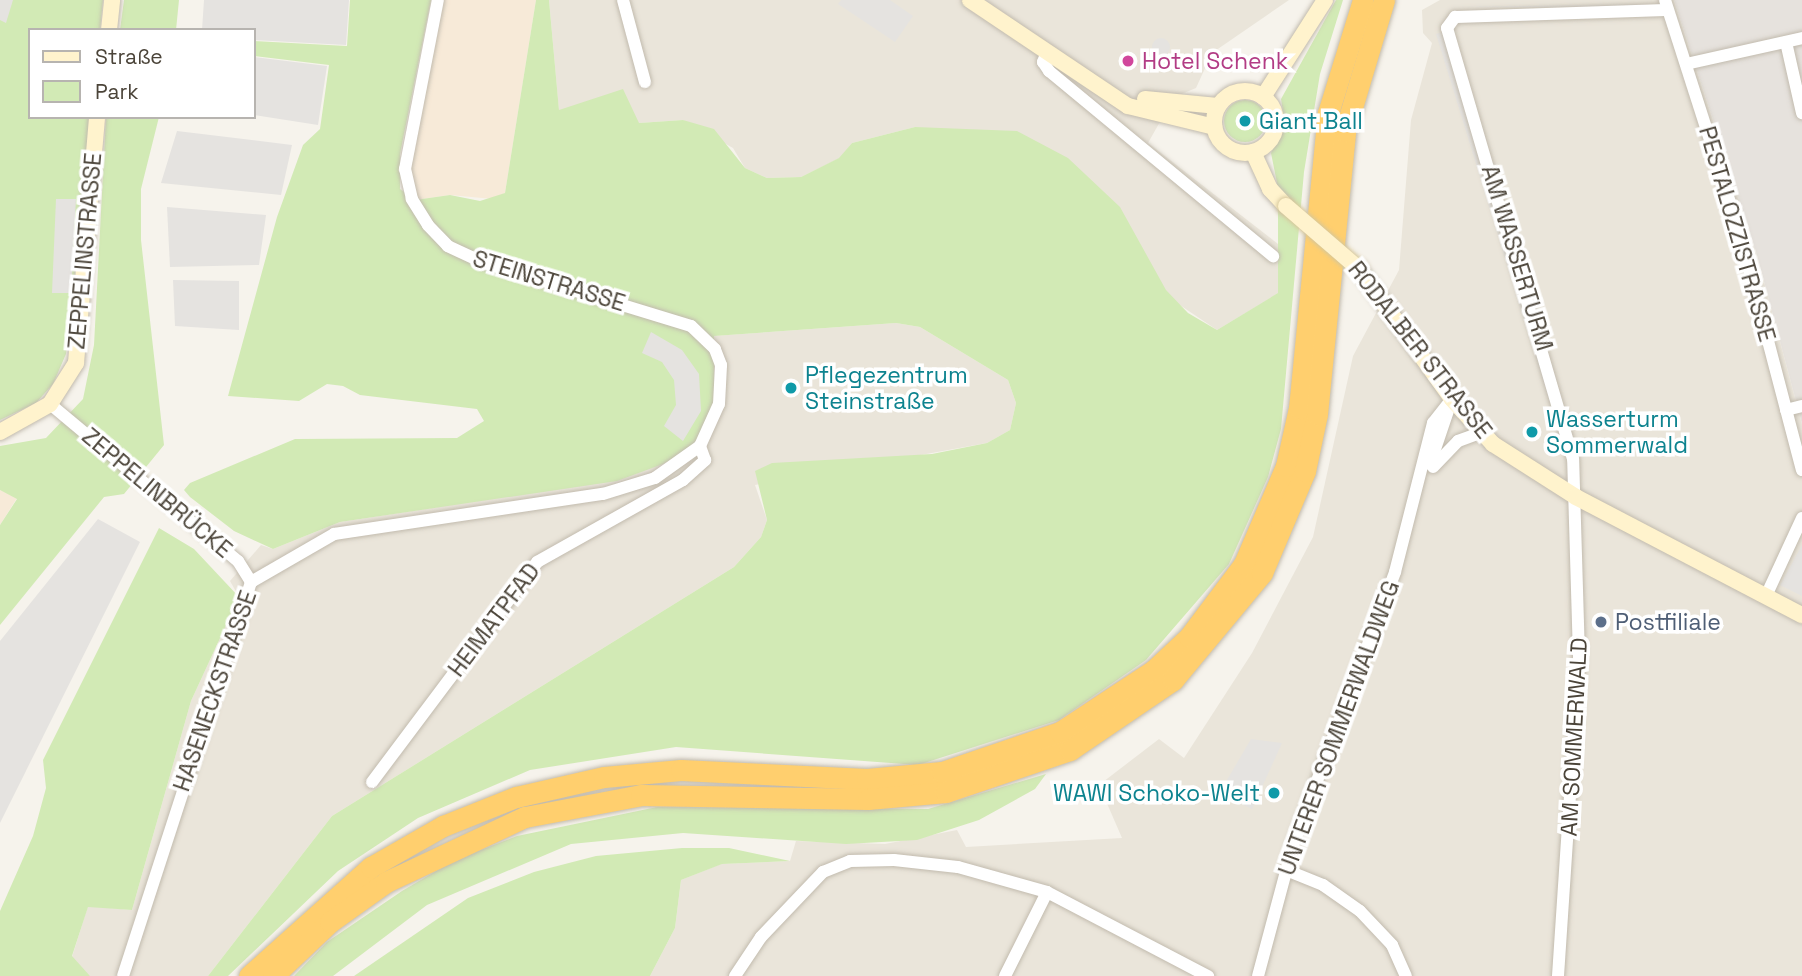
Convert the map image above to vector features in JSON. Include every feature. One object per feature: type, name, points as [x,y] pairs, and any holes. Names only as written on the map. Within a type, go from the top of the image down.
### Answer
[{"type":"highway","points":[[249,976],[371,867],[443,826],[516,797],[604,777],[681,770],[867,779],[942,772],[1060,732],[1154,670],[1189,637],[1244,564],[1286,467],[1303,369],[1328,113],[1363,0]]},
{"type":"highway","points":[[273,976],[330,922],[386,882],[524,817],[641,794],[868,799],[946,792],[1070,750],[1174,680],[1262,573],[1304,471],[1317,414],[1345,131],[1384,0]]},
{"type":"main road","points":[[109,28],[112,0]]},
{"type":"main road","points":[[970,0],[1128,106],[1214,127],[1228,148],[1253,152],[1269,141],[1276,122],[1263,97],[1244,91],[1218,106],[1157,102],[1100,86]]},
{"type":"main road","points":[[1263,97],[1325,0]]},
{"type":"main road","points":[[1214,127],[1218,106]]},
{"type":"main road","name":"ZEPPELINSTRASSE","points":[[0,432],[50,404],[72,373],[80,347],[97,119]]},
{"type":"main road","name":"RODALBER STRASSE","points":[[1253,152],[1270,189],[1359,269],[1452,399],[1480,433],[1576,497],[1802,615]]},
{"type":"street","name":"STEINSTRASSE","points":[[438,0],[405,169],[428,225],[448,246],[482,262],[660,315],[703,335],[721,365],[719,404],[700,446]]},
{"type":"street","points":[[623,0],[645,82]]},
{"type":"street","name":"AM WASSERTURM","points":[[1576,497],[1566,419],[1448,22],[1666,5]]},
{"type":"street","name":"PESTALOZZISTRASSE","points":[[1666,5],[1686,64],[1802,470]]},
{"type":"street","points":[[1686,64],[1802,38]]},
{"type":"street","points":[[1786,42],[1802,113]]},
{"type":"street","points":[[1047,52],[1043,62],[1049,71],[1273,256]]},
{"type":"street","name":"UNTERER SOMMERWALDWEG","points":[[1258,976],[1286,870],[1395,572],[1422,480],[1452,399]]},
{"type":"street","name":"ZEPPELINBRÜCKE","points":[[50,404],[238,561],[251,582]]},
{"type":"street","points":[[1786,410],[1802,406]]},
{"type":"street","name":"UNTERER SOMMERWALDWEG","points":[[1422,480],[1458,441],[1480,433]]},
{"type":"street","name":"HASENECKSTRASSE","points":[[123,976],[251,582],[334,534],[603,494],[655,478],[700,446]]},
{"type":"street","name":"HEIMATPFAD","points":[[372,782],[537,562],[683,480],[705,460],[700,446]]},
{"type":"street","name":"AM SOMMERWALD","points":[[1558,976],[1579,657],[1576,497]]},
{"type":"street","points":[[1766,596],[1802,518]]},
{"type":"street","points":[[734,976],[761,937],[823,872],[865,860],[958,867],[1047,892],[1208,976]]},
{"type":"street","points":[[1286,870],[1323,885],[1360,911],[1392,945],[1406,976]]},
{"type":"street","points":[[1005,976],[1047,892]]},
{"type":"shaded area","points":[[0,0],[13,0],[6,23],[0,20]]},
{"type":"shaded area","points":[[204,0],[349,0],[346,45],[256,40],[256,28],[202,28]]},
{"type":"shaded area","points":[[441,0],[536,0],[505,193],[493,199],[450,195],[415,200],[408,172]]},
{"type":"shaded area","points":[[549,0],[1289,0],[1212,53],[1196,88],[1174,97],[1148,143],[1278,244],[1279,293],[1217,330],[915,127],[852,143],[840,158],[801,177],[767,178],[745,168],[733,148],[683,120],[639,123],[559,111]]},
{"type":"shaded area","points":[[841,0],[890,0],[913,16],[895,42],[838,4]]},
{"type":"shaded area","points":[[1440,0],[1674,0],[1757,255],[1802,424],[1802,976],[650,976],[675,928],[681,880],[721,864],[790,861],[796,841],[885,844],[957,830],[966,847],[1122,838],[1099,785],[1159,739],[1184,758],[1252,653],[1313,537],[1353,356],[1399,270],[1411,120],[1432,43],[1423,33],[1422,10]]},
{"type":"shaded area","points":[[1674,0],[1802,0],[1802,424],[1757,255]]},
{"type":"shaded area","points":[[1644,4],[1644,8],[1460,7]]},
{"type":"shaded area","points":[[1443,32],[1556,399],[1549,401],[1436,34]]},
{"type":"shaded area","points":[[1161,38],[1169,43],[1170,47],[1165,55],[1161,56],[1153,51],[1152,47],[1157,39]]},
{"type":"shaded area","points":[[256,57],[327,66],[318,125],[256,115]]},
{"type":"shaded area","points":[[177,131],[292,145],[281,195],[161,183]]},
{"type":"shaded area","points":[[56,199],[76,199],[71,293],[52,293]]},
{"type":"shaded area","points":[[167,207],[266,215],[259,265],[170,267]]},
{"type":"shaded area","points":[[173,280],[239,281],[239,330],[175,326]]},
{"type":"shaded area","points":[[896,323],[920,327],[1008,380],[1016,403],[1010,430],[987,443],[755,485],[767,520],[761,537],[734,567],[332,816],[208,976],[90,976],[80,969],[72,957],[88,906],[132,910],[191,701],[239,597],[230,581],[261,545],[273,549],[340,522],[438,507],[715,382],[713,336]]},
{"type":"shaded area","points":[[651,332],[682,350],[699,374],[701,411],[683,441],[664,426],[676,405],[674,380],[662,362],[642,353]]},
{"type":"shaded area","points":[[0,490],[17,498],[0,525]]},
{"type":"shaded area","points":[[98,519],[140,542],[0,823],[0,641]]},
{"type":"shaded area","points":[[1802,545],[1802,596],[1780,585]]},
{"type":"shaded area","points":[[1251,739],[1282,743],[1252,809],[1235,801],[1224,785]]},
{"type":"green space","points":[[0,0],[103,0],[100,28],[28,28],[28,119],[92,119],[66,354],[53,384],[36,403],[0,420]]},
{"type":"green space","points":[[124,0],[179,0],[176,28],[120,28]]},
{"type":"green space","points":[[350,0],[431,0],[400,154],[400,189],[415,200],[450,195],[480,201],[505,193],[536,0],[549,0],[559,110],[623,89],[639,123],[683,120],[714,129],[745,168],[767,178],[801,177],[839,158],[852,143],[915,127],[1017,131],[1068,158],[1120,207],[1166,290],[1188,313],[1217,330],[1278,293],[1278,188],[1271,153],[1285,124],[1281,99],[1336,0],[1343,0],[1320,74],[1304,172],[1281,429],[1268,477],[1229,564],[1146,660],[1059,720],[918,765],[676,747],[530,770],[418,818],[338,871],[228,976],[208,976],[332,816],[734,567],[761,537],[767,520],[755,471],[772,463],[932,454],[987,443],[1010,430],[1016,403],[1008,380],[920,327],[896,323],[714,336],[714,402],[706,427],[689,450],[663,464],[617,481],[340,522],[273,549],[234,531],[190,497],[184,490],[190,483],[295,439],[457,438],[484,421],[477,409],[360,395],[343,386],[327,384],[299,401],[228,396],[277,217],[303,145],[320,129],[329,65],[256,56],[256,41],[347,46]]},
{"type":"green space","points":[[1245,100],[1260,106],[1266,121],[1260,136],[1245,142],[1230,136],[1224,121],[1230,106]]},
{"type":"green space","points":[[106,119],[158,119],[141,189],[141,240],[164,445],[124,494],[104,497],[0,625],[0,525],[17,499],[0,490],[0,446],[46,438],[83,399],[94,345]]},
{"type":"green space","points":[[159,528],[194,549],[239,597],[191,701],[132,910],[88,907],[72,956],[90,976],[0,976],[0,911],[33,836],[46,788],[43,760]]},
{"type":"green space","points":[[1046,774],[1035,789],[979,820],[917,840],[846,844],[683,833],[571,844],[427,905],[333,976],[294,976],[327,942],[402,891],[455,860],[517,836],[657,807],[928,809]]},
{"type":"green space","points":[[682,848],[729,848],[790,861],[722,864],[681,880],[675,928],[650,976],[354,976],[468,898],[534,872],[596,856]]},
{"type":"place","name":"Hotel Schenk","points":[[1128,61]]},
{"type":"place","name":"Giant Ball","points":[[1245,121]]},
{"type":"place","name":"Pflegezentrum Steinstraße","points":[[791,388]]},
{"type":"place","name":"Wasserturm Sommerwald","points":[[1532,432]]},
{"type":"place","name":"Postfiliale","points":[[1601,622]]},
{"type":"place","name":"WAWI Schoko-Welt","points":[[1274,793]]}]
